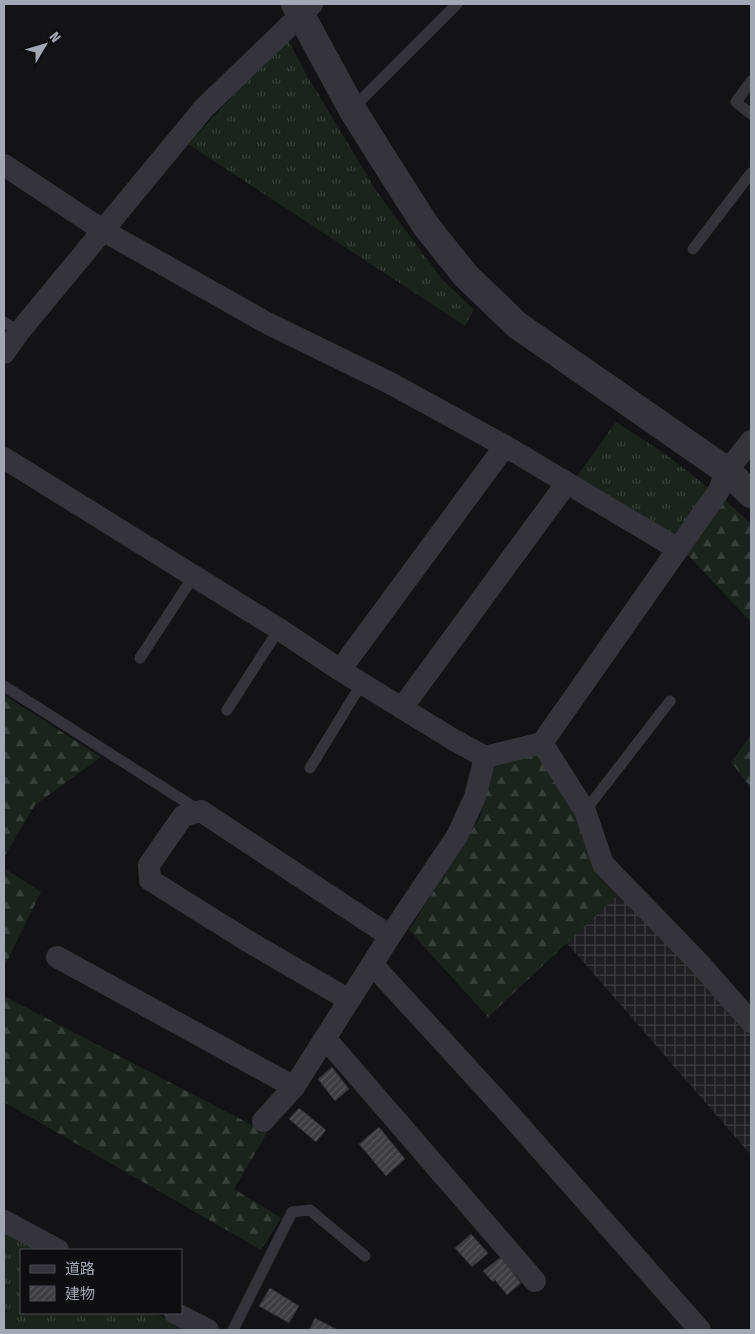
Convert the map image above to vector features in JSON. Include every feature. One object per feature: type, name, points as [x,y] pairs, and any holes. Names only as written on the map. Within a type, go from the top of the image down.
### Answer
[{"type":"street","points":[[4,353],[11,327],[104,231],[204,108],[303,7],[352,109],[426,226],[466,276],[517,325],[727,470],[751,494]]},
{"type":"street","points":[[4,166],[104,231],[266,323],[390,383],[505,446],[678,549]]},
{"type":"street","points":[[4,458],[279,629],[340,670],[485,757],[542,743],[718,492],[727,470],[751,441]]},
{"type":"street","points":[[340,670],[505,446]]},
{"type":"street","points":[[402,708],[566,484]]},
{"type":"street","points":[[542,743],[585,811],[603,864],[699,963],[751,1022]]},
{"type":"street","points":[[263,1121],[294,1087],[390,936],[457,836],[475,797],[485,757]]},
{"type":"street","points":[[349,1000],[246,940],[150,880],[149,865],[182,816],[201,811],[390,936]]},
{"type":"street","points":[[57,957],[294,1087]]},
{"type":"street","points":[[372,964],[503,1107],[700,1330]]},
{"type":"street","points":[[325,1038],[535,1281]]},
{"type":"street","points":[[4,1221],[56,1249]]},
{"type":"street","points":[[177,1314],[208,1330]]},
{"type":"lane","points":[[352,109],[457,4]]},
{"type":"lane","points":[[751,81],[736,102],[751,114]]},
{"type":"lane","points":[[693,249],[751,173]]},
{"type":"lane","points":[[140,658],[193,577]]},
{"type":"lane","points":[[227,710],[279,629]]},
{"type":"lane","points":[[310,768],[362,683]]},
{"type":"lane","points":[[4,686],[201,811]]},
{"type":"lane","points":[[585,811],[670,701]]},
{"type":"lane","points":[[233,1330],[292,1212],[310,1210],[365,1256]]},
{"type":"shaded area","points":[[621,892],[751,1033],[751,1155],[566,942]]},
{"type":"green space","points":[[287,38],[305,72],[377,192],[441,278],[474,310],[465,326],[188,144]]},
{"type":"green space","points":[[616,422],[668,456],[710,489],[678,538],[575,479]]},
{"type":"green space","points":[[722,497],[751,524],[751,622],[685,552]]},
{"type":"green space","points":[[4,695],[101,757],[35,805],[4,857]]},
{"type":"green space","points":[[751,735],[751,788],[731,762]]},
{"type":"green space","points":[[540,753],[621,892],[488,1017],[409,930],[480,817],[494,760]]},
{"type":"green space","points":[[4,868],[41,892],[4,967]]},
{"type":"green space","points":[[4,996],[267,1133],[234,1189],[281,1218],[261,1250],[4,1102]]},
{"type":"green space","points":[[4,1231],[38,1249],[20,1249],[20,1314],[157,1314],[187,1330],[4,1330]]},
{"type":"building","points":[[332,1067],[349,1089],[335,1101],[318,1079]]},
{"type":"building","points":[[299,1108],[326,1130],[316,1142],[289,1119]]},
{"type":"building","points":[[379,1127],[405,1159],[386,1176],[359,1144]]},
{"type":"building","points":[[471,1234],[488,1253],[472,1267],[455,1248]]},
{"type":"building","points":[[501,1257],[521,1283],[507,1295],[495,1280],[493,1282],[483,1271]]},
{"type":"building","points":[[270,1288],[299,1306],[289,1323],[259,1306]]},
{"type":"building","points":[[315,1318],[338,1330],[309,1330]]}]
